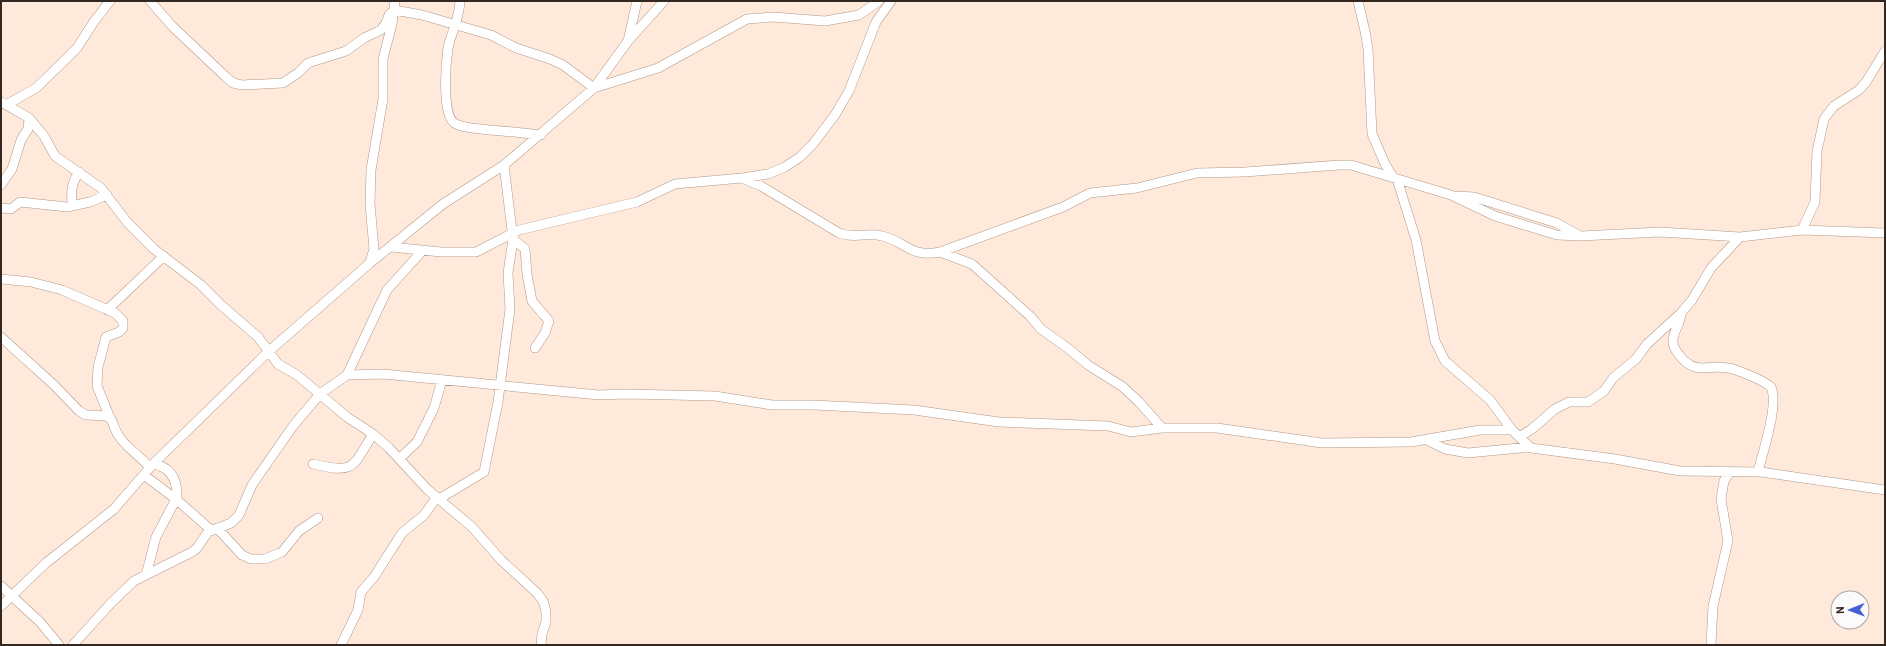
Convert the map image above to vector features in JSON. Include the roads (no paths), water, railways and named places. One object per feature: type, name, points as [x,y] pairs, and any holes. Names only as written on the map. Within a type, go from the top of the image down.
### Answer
[{"type":"street","points":[[4,103],[36,88],[71,55],[110,1]]},
{"type":"street","points":[[150,1],[173,27],[226,78],[233,83],[242,84],[283,83],[300,72],[307,64],[346,51],[364,38],[381,30],[395,6]]},
{"type":"street","points":[[460,1],[457,24],[448,49],[447,108],[452,122],[471,128],[540,135]]},
{"type":"street","points":[[628,41],[637,1]]},
{"type":"street","points":[[1,606],[46,563],[114,509],[149,469],[268,352],[419,222],[443,204],[504,165],[594,88],[628,41],[664,1]]},
{"type":"street","points":[[594,88],[658,68],[747,19],[773,17],[825,21],[859,15],[880,1]]},
{"type":"street","points":[[391,247],[441,252],[476,252],[544,223],[637,202],[675,184],[768,174],[785,167],[800,157],[813,144],[835,115],[849,91],[876,22],[891,1]]},
{"type":"street","points":[[1358,1],[1366,31],[1368,49],[1372,134],[1385,164],[1395,178],[1416,240],[1435,342],[1438,350],[1445,361],[1490,400],[1512,430],[1530,447]]},
{"type":"street","points":[[395,6],[491,35],[516,48],[550,58],[566,67],[594,88]]},
{"type":"street","points":[[370,263],[374,249],[370,204],[371,170],[383,99],[383,59],[395,6]]},
{"type":"street","points":[[1802,230],[1815,202],[1817,151],[1824,119],[1834,106],[1862,87],[1885,51]]},
{"type":"street","points":[[4,103],[29,118],[44,136],[55,156],[79,172],[107,195],[127,222],[164,256],[201,285],[221,305],[261,340],[268,352],[278,364],[297,375],[354,423],[373,434],[428,490],[472,527],[501,560],[537,593],[543,601],[546,611],[546,622],[542,634],[541,645]]},
{"type":"street","points":[[1,185],[12,169],[21,140],[28,129],[29,118]]},
{"type":"street","points":[[742,178],[761,186],[839,233],[848,236],[882,236],[921,254],[940,252],[1063,207],[1084,195],[1137,188],[1187,175],[1351,164],[1451,195],[1494,216],[1549,233],[1582,236],[1660,232],[1740,237],[1802,230],[1885,233]]},
{"type":"street","points":[[341,645],[358,610],[361,592],[374,577],[402,533],[424,515],[438,498],[484,472],[500,386],[510,309],[508,273],[512,236],[504,165]]},
{"type":"street","points":[[73,206],[71,191],[75,178],[79,172]]},
{"type":"street","points":[[1,208],[11,208],[19,202],[51,206],[73,206],[90,202],[107,195]]},
{"type":"street","points":[[512,236],[525,249],[527,274],[532,301],[549,321],[545,333],[535,348]]},
{"type":"street","points":[[1519,437],[1532,429],[1550,412],[1566,403],[1588,402],[1604,391],[1613,378],[1636,359],[1647,344],[1681,313],[1692,300],[1711,268],[1740,237]]},
{"type":"street","points":[[73,645],[128,586],[146,575],[192,552],[197,548],[206,534],[214,529],[231,523],[239,516],[252,485],[271,455],[293,426],[320,394],[348,375],[387,290],[423,250]]},
{"type":"street","points":[[940,252],[972,264],[1030,316],[1041,330],[1069,349],[1088,365],[1123,387],[1162,428]]},
{"type":"street","points":[[108,310],[164,256]]},
{"type":"street","points":[[1,279],[31,282],[62,290],[118,315],[124,327],[121,331],[106,337],[98,367],[97,389],[119,437],[128,447],[140,456],[149,469],[177,499],[214,529],[242,555],[251,559],[265,559],[282,552],[299,531],[318,518]]},
{"type":"street","points":[[1681,313],[1680,321],[1672,341],[1674,348],[1685,362],[1691,366],[1705,369],[1730,368],[1765,382],[1771,387],[1773,402],[1769,430],[1758,472]]},
{"type":"street","points":[[1,337],[54,385],[79,412],[86,415],[110,418]]},
{"type":"street","points":[[348,375],[383,374],[599,395],[626,394],[714,396],[772,406],[814,405],[914,410],[998,422],[1108,426],[1131,432],[1162,428],[1217,428],[1322,443],[1388,444],[1427,440],[1480,430],[1512,430]]},
{"type":"street","points":[[399,459],[417,442],[434,408],[442,380]]},
{"type":"street","points":[[313,464],[333,468],[350,467],[356,461],[373,434]]},
{"type":"street","points":[[1427,440],[1446,449],[1468,453],[1530,447],[1544,451],[1615,459],[1680,471],[1729,473],[1758,472],[1885,490]]},
{"type":"street","points":[[146,575],[156,536],[177,499],[176,485],[170,471],[162,466],[149,469]]},
{"type":"street","points":[[1711,645],[1713,606],[1728,541],[1721,499],[1724,482],[1729,473]]},
{"type":"street","points":[[1,586],[40,622],[58,645]]}]
